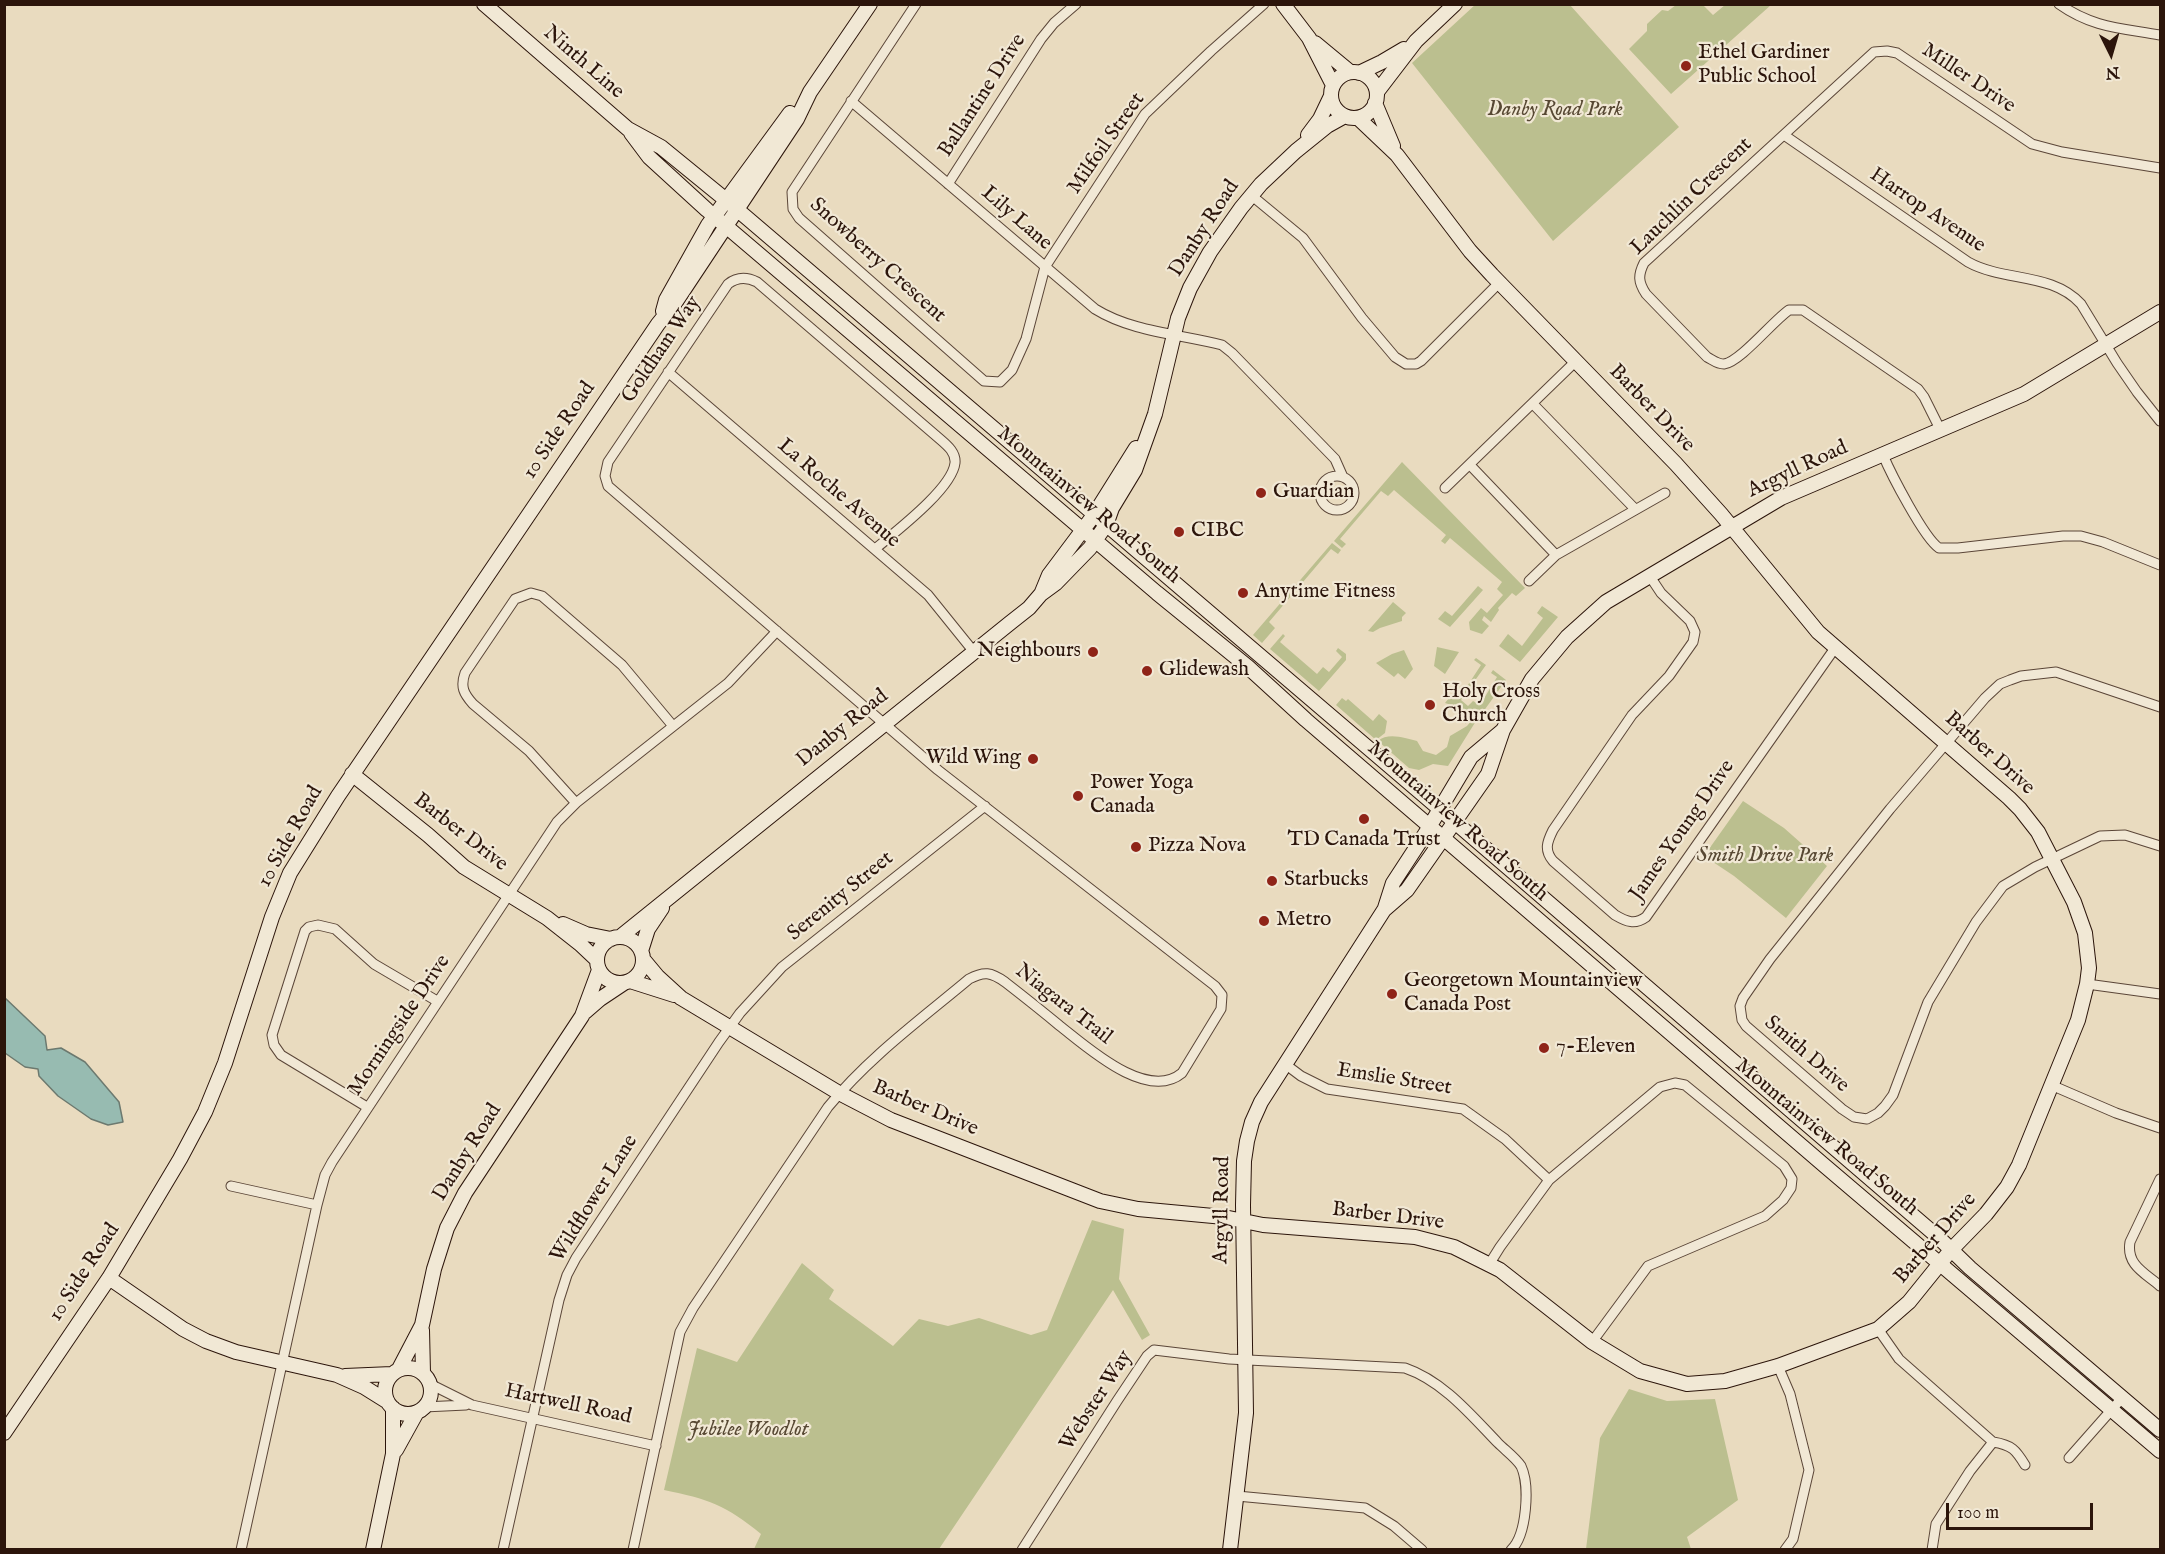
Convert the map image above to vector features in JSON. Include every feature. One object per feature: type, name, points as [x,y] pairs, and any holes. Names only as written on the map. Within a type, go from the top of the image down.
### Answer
[{"type":"street","name":"Ninth Line","points":[[484,4],[628,129],[649,157],[720,221]]},
{"type":"street","name":"10 Side Road","points":[[4,1433],[109,1278],[180,1159],[205,1112],[225,1063],[272,917],[290,873],[352,774],[658,324],[666,300],[732,205],[789,114],[810,92],[870,4]]},
{"type":"street","name":"Snowberry Crescent","points":[[916,4],[792,192],[793,208],[799,218],[984,381],[1000,382],[1007,378],[1012,370],[1026,339],[1045,267]]},
{"type":"street","name":"Ballantine Drive","points":[[948,184],[1041,39],[1054,23],[1076,4]]},
{"type":"street","name":"Milfoil Street","points":[[1045,267],[1145,114],[1264,4]]},
{"type":"street","points":[[1282,4],[1309,38],[1355,73],[1372,81],[1376,98]]},
{"type":"street","points":[[1309,38],[1332,91],[1334,106],[1351,117],[1367,114],[1416,41],[1455,4]]},
{"type":"street","points":[[2059,4],[2074,15],[2095,24],[2160,35]]},
{"type":"street","points":[[1332,91],[1342,75],[1355,73],[1382,62],[1416,41]]},
{"type":"street","name":"Miller Drive","points":[[1784,135],[1875,52],[1887,51],[1897,53],[2032,144],[2062,152],[2160,168]]},
{"type":"street","name":"Danby Road","points":[[1296,151],[1320,119],[1332,91]]},
{"type":"street","name":"Barber Drive","points":[[1376,98],[1397,154]]},
{"type":"street","name":"Lily Lane","points":[[851,101],[1083,300],[1103,314],[1132,325],[1222,345],[1335,459],[1342,477]]},
{"type":"street","name":"Danby Road","points":[[615,938],[1029,608],[1095,541],[1135,470],[1155,414],[1174,334],[1185,300],[1199,271],[1251,195],[1296,151],[1327,126],[1351,117]]},
{"type":"street","name":"Barber Drive","points":[[642,955],[658,977],[681,998],[839,1093],[891,1120],[1088,1198],[1138,1209],[1263,1225],[1415,1237],[1454,1247],[1490,1263],[1592,1342],[1640,1371],[1687,1384],[1725,1381],[1778,1366],[1878,1329],[1909,1302],[1968,1234],[2007,1187],[2019,1165],[2079,1020],[2087,984],[2088,958],[2083,926],[2074,902],[2038,832],[2020,808],[1835,648],[1804,618],[1732,527],[1676,464],[1470,251],[1397,154],[1351,117]]},
{"type":"street","name":"Ninth Line","points":[[628,129],[661,147],[732,205]]},
{"type":"street","name":"Harrop Avenue","points":[[1784,135],[1968,262],[1990,272],[2051,284],[2073,295],[2137,392],[2160,421]]},
{"type":"street","name":"Lauchlin Crescent","points":[[1784,135],[1644,262],[1639,272],[1639,284],[1707,357],[1716,363],[1722,364],[1735,358],[1789,310],[1798,309],[1808,313],[1918,389],[1941,431]]},
{"type":"street","points":[[1251,195],[1303,238],[1362,318],[1395,357],[1406,364],[1416,364],[1421,361],[1499,283]]},
{"type":"street","name":"Mountainview Road South","points":[[732,205],[1440,809],[2160,1430]]},
{"type":"street","name":"Mountainview Road South","points":[[720,221],[1095,541],[1248,667],[1306,720],[2160,1451]]},
{"type":"street","name":"Goldham Way","points":[[875,549],[936,495],[953,469],[953,454],[941,440],[757,282],[742,278],[728,284],[608,462],[605,472],[606,481],[613,491],[884,723]]},
{"type":"street","name":"Argyll Road","points":[[1384,910],[1407,890],[1488,774],[1503,730],[1532,679],[1567,637],[1606,602],[1800,489],[2024,394],[2160,312]]},
{"type":"street","points":[[1445,488],[1576,361]]},
{"type":"street","name":"La Roche Avenue","points":[[668,372],[928,595],[974,652]]},
{"type":"street","points":[[1533,404],[1635,509]]},
{"type":"street","name":"Danby Road","points":[[1041,594],[1049,575],[1094,515],[1127,464],[1155,414]]},
{"type":"street","points":[[1883,455],[1926,532],[1939,548],[2081,536],[2103,542],[2160,565]]},
{"type":"street","points":[[1470,465],[1556,555]]},
{"type":"street","points":[[1529,581],[1556,555],[1665,493]]},
{"type":"street","name":"James Young Drive","points":[[1649,575],[1661,593],[1695,628],[1693,642],[1676,668],[1632,715],[1553,830],[1546,850],[1552,861],[1625,921],[1635,923],[1646,917],[1835,648]]},
{"type":"street","points":[[576,803],[529,751],[473,704],[462,688],[465,673],[515,599],[526,594],[542,596],[628,671],[673,726]]},
{"type":"street","name":"Morningside Drive","points":[[241,1550],[317,1205],[329,1168],[367,1107],[557,822],[576,803],[728,683],[777,631]]},
{"type":"street","points":[[1947,743],[1991,692],[2000,684],[2021,676],[2049,672],[2064,673],[2160,706]]},
{"type":"street","name":"Niagara Trail","points":[[633,1550],[680,1332],[693,1308],[828,1107],[851,1079],[903,1032],[969,979],[986,972],[994,974],[1005,982],[1113,1065],[1150,1080],[1175,1079],[1182,1073],[1221,1009],[1222,995],[1215,986],[938,770],[884,723]]},
{"type":"street","name":"Argyll Road","points":[[1230,1550],[1246,1413],[1243,1174],[1247,1140],[1252,1122],[1261,1102],[1384,910],[1393,883],[1470,757],[1503,730]]},
{"type":"street","name":"Smith Drive","points":[[1947,743],[1890,809],[1770,958],[1740,1006],[1746,1026],[1854,1118],[1867,1119],[1878,1113],[1893,1095],[1928,1002],[1976,922],[2003,886],[2052,858]]},
{"type":"street","name":"Barber Drive","points":[[352,774],[464,867],[547,918],[580,944],[598,965]]},
{"type":"street","name":"Serenity Street","points":[[730,1027],[782,967],[985,806]]},
{"type":"street","points":[[2052,858],[2091,839],[2108,834],[2125,835],[2160,846]]},
{"type":"street","name":"Danby Road","points":[[642,955],[648,929],[670,896]]},
{"type":"street","name":"Barber Drive","points":[[547,918],[586,934],[615,938]]},
{"type":"street","points":[[367,1107],[281,1055],[274,1045],[272,1035],[302,937],[309,927],[318,925],[335,929],[374,964],[437,1001]]},
{"type":"street","points":[[615,938],[632,941],[642,955],[640,972],[627,982],[618,983],[607,979],[598,965],[601,947],[615,938]]},
{"type":"street","name":"Danby Road","points":[[582,1016],[598,965]]},
{"type":"street","name":"Danby Road","points":[[427,1379],[422,1325],[434,1269],[447,1228],[465,1193],[582,1016],[600,999],[627,982]]},
{"type":"street","name":"Barber Drive","points":[[627,982],[681,998]]},
{"type":"street","points":[[2087,984],[2160,994]]},
{"type":"street","name":"Wildflower Lane","points":[[503,1550],[560,1300],[571,1266],[730,1027]]},
{"type":"street","name":"Emslie Street","points":[[1285,1064],[1301,1076],[1327,1089],[1463,1109],[1505,1140],[1550,1180]]},
{"type":"street","points":[[1490,1263],[1550,1180],[1660,1087],[1675,1083],[1685,1085],[1784,1166],[1792,1179],[1791,1188],[1783,1200],[1766,1216],[1648,1266],[1592,1342]]},
{"type":"street","points":[[2051,1085],[2116,1113],[2160,1128]]},
{"type":"street","points":[[2160,1179],[2130,1242],[2129,1249],[2133,1262],[2160,1286]]},
{"type":"street","points":[[231,1186],[317,1205]]},
{"type":"street","points":[[109,1278],[183,1329],[206,1341],[236,1352],[337,1376],[364,1387],[404,1413],[420,1410]]},
{"type":"street","name":"Danby Road","points":[[395,1372],[422,1325]]},
{"type":"street","points":[[1878,1329],[1899,1359],[1993,1442],[2005,1444],[2017,1451],[2025,1465]]},
{"type":"street","name":"Webster Way","points":[[1022,1550],[1147,1356],[1154,1350],[1244,1360]]},
{"type":"street","points":[[1244,1360],[1405,1368],[1416,1372],[1452,1396],[1520,1465],[1527,1488],[1516,1545],[1511,1550]]},
{"type":"street","points":[[1778,1366],[1790,1394],[1809,1470],[1794,1539],[1785,1550]]},
{"type":"street","points":[[337,1376],[367,1376],[412,1368],[427,1379],[430,1397],[393,1454]]},
{"type":"street","points":[[373,1550],[393,1454],[391,1405],[386,1386],[395,1372]]},
{"type":"street","name":"Hartwell Road","points":[[427,1379],[472,1405],[656,1446]]},
{"type":"street","points":[[2069,1458],[2122,1398]]},
{"type":"street","name":"Hartwell Road","points":[[420,1410],[472,1405]]},
{"type":"street","points":[[1932,1550],[1936,1524],[1970,1471],[1993,1442]]},
{"type":"street","points":[[1237,1496],[1365,1508],[1394,1526],[1422,1550]]},
{"type":"green space","name":"Danby Road Park","points":[[1476,4],[1570,5],[1679,127],[1553,241],[1412,63]]},
{"type":"green space","points":[[1676,5],[1703,5],[1713,15],[1725,5],[1771,5],[1671,94],[1629,49],[1647,31],[1647,24],[1662,10],[1668,11]]},
{"type":"green space","points":[[1402,462],[1525,588],[1516,596],[1512,593],[1498,608],[1491,622],[1484,616],[1482,620],[1489,626],[1482,634],[1470,630],[1469,622],[1481,608],[1487,613],[1503,595],[1497,589],[1502,582],[1450,538],[1445,544],[1441,541],[1446,535],[1394,490],[1388,496],[1381,491],[1340,539],[1346,544],[1342,548],[1334,541]]},
{"type":"green space","points":[[1332,543],[1341,550],[1338,554],[1331,549],[1269,622],[1275,628],[1262,643],[1253,635]]},
{"type":"green space","points":[[1478,586],[1483,590],[1450,627],[1438,619],[1445,611],[1452,616]]},
{"type":"green space","points":[[1393,602],[1406,613],[1402,621],[1373,632],[1368,631]]},
{"type":"green space","points":[[1542,606],[1558,617],[1520,662],[1499,646],[1508,634],[1522,646],[1543,618],[1537,613]]},
{"type":"green space","points":[[1283,634],[1285,636],[1280,642],[1317,674],[1323,667],[1329,672],[1342,657],[1336,651],[1338,648],[1346,654],[1346,660],[1319,691],[1270,649]]},
{"type":"green space","points":[[1437,647],[1459,652],[1445,674],[1434,666]]},
{"type":"green space","points":[[1404,650],[1413,669],[1405,679],[1398,673],[1394,677],[1376,663],[1392,654]]},
{"type":"green space","points":[[1476,658],[1486,665],[1461,700],[1468,706],[1473,701],[1480,705],[1497,677],[1491,673],[1493,670],[1506,680],[1478,719],[1471,718],[1465,724],[1464,711],[1445,703],[1458,687],[1464,691],[1481,665],[1474,660]]},
{"type":"green space","points":[[1342,698],[1346,701],[1348,699],[1373,721],[1379,714],[1387,721],[1385,733],[1376,740],[1336,705]]},
{"type":"green space","points":[[1472,720],[1476,721],[1448,766],[1433,764],[1419,770],[1409,768],[1378,741],[1392,736],[1407,738],[1417,741],[1423,751],[1436,755],[1447,747],[1450,736],[1467,726]]},
{"type":"green space","name":"Smith Drive Park","points":[[1743,801],[1784,828],[1827,866],[1786,918],[1734,876],[1704,856]]},
{"type":"green space","name":"Jubilee Woodlot","points":[[1092,1220],[1124,1229],[1119,1279],[1150,1335],[1142,1340],[1113,1290],[939,1549],[754,1549],[761,1534],[737,1516],[705,1500],[664,1490],[697,1348],[737,1362],[802,1263],[834,1290],[829,1299],[893,1346],[919,1319],[948,1326],[979,1318],[1031,1335],[1047,1330]]},
{"type":"green space","points":[[1629,1389],[1667,1401],[1715,1399],[1738,1500],[1687,1537],[1691,1549],[1586,1549],[1600,1438]]},
{"type":"water","points":[[4,997],[45,1036],[47,1050],[61,1048],[85,1062],[119,1102],[123,1122],[108,1125],[91,1119],[58,1096],[39,1076],[38,1069],[25,1067],[5,1053]]},
{"type":"place","name":"Ethel Gardiner Public School","points":[[1686,66]]},
{"type":"place","name":"Guardian","points":[[1261,493]]},
{"type":"place","name":"CIBC","points":[[1179,532]]},
{"type":"place","name":"Anytime Fitness","points":[[1243,593]]},
{"type":"place","name":"Neighbours","points":[[1093,652]]},
{"type":"place","name":"Glidewash","points":[[1147,671]]},
{"type":"place","name":"Holy Cross Church","points":[[1430,705]]},
{"type":"place","name":"Wild Wing","points":[[1033,759]]},
{"type":"place","name":"Power Yoga Canada","points":[[1078,796]]},
{"type":"place","name":"TD Canada Trust","points":[[1364,819]]},
{"type":"place","name":"Pizza Nova","points":[[1136,847]]},
{"type":"place","name":"Starbucks","points":[[1272,881]]},
{"type":"place","name":"Metro","points":[[1264,921]]},
{"type":"place","name":"Georgetown Mountainview Canada Post","points":[[1392,994]]},
{"type":"place","name":"7-Eleven","points":[[1544,1048]]}]
